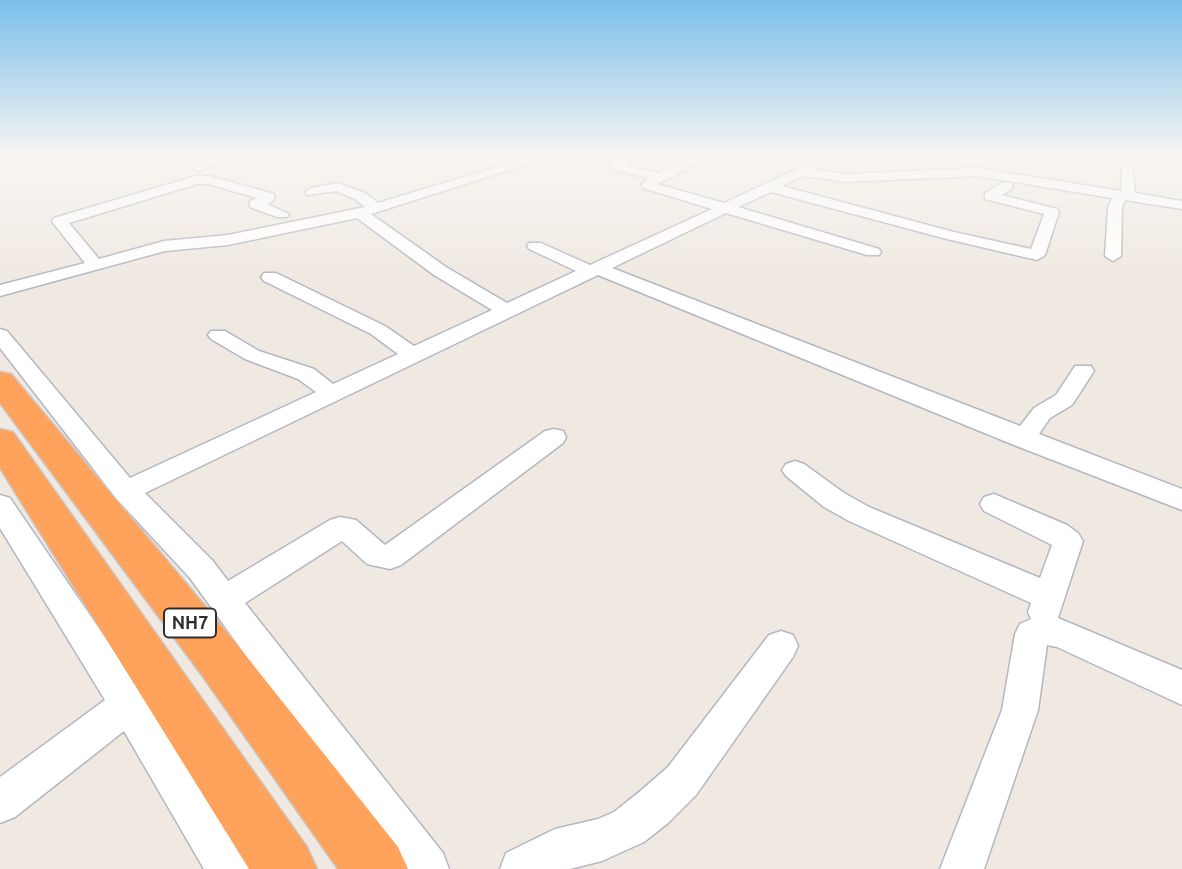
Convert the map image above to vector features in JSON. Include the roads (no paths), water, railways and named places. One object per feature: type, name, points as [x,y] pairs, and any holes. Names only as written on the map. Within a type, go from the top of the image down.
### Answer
[{"type":"highway","name":"NH7","points":[[0,381],[218,658],[376,869]]},
{"type":"highway","name":"NH7","points":[[0,440],[285,869]]},
{"type":"street","points":[[94,263],[59,221],[137,198]]},
{"type":"street","points":[[269,198],[255,203],[282,214]]},
{"type":"street","points":[[352,198],[440,271],[505,310]]},
{"type":"street","points":[[366,207],[391,198]]},
{"type":"street","points":[[0,291],[163,246],[228,240],[400,198]]},
{"type":"street","points":[[687,198],[873,252]]},
{"type":"street","points":[[126,491],[747,198]]},
{"type":"street","points":[[808,198],[952,236],[1037,255],[1052,212],[996,198]]},
{"type":"street","points":[[1113,256],[1115,208],[1117,200],[1121,198]]},
{"type":"street","points":[[1141,198],[1182,204]]},
{"type":"street","points":[[535,246],[1182,500]]},
{"type":"street","points":[[270,276],[378,330],[413,355]]},
{"type":"street","points":[[0,335],[126,491],[201,569],[427,869]]},
{"type":"street","points":[[218,335],[252,355],[306,374],[331,393]]},
{"type":"street","points":[[1023,439],[1042,413],[1064,400],[1083,371]]},
{"type":"street","points":[[224,600],[340,528],[345,528],[378,556],[390,557],[554,437]]},
{"type":"street","points":[[794,470],[859,514],[1044,613],[1064,634],[1182,688]]},
{"type":"street","points":[[962,869],[1020,710],[1030,641],[1044,613],[1068,541],[1057,533],[994,504]]},
{"type":"street","points":[[0,505],[129,705],[229,869]]},
{"type":"street","points":[[522,869],[555,851],[602,840],[620,832],[653,808],[682,781],[781,646]]},
{"type":"street","points":[[0,802],[129,705]]}]
